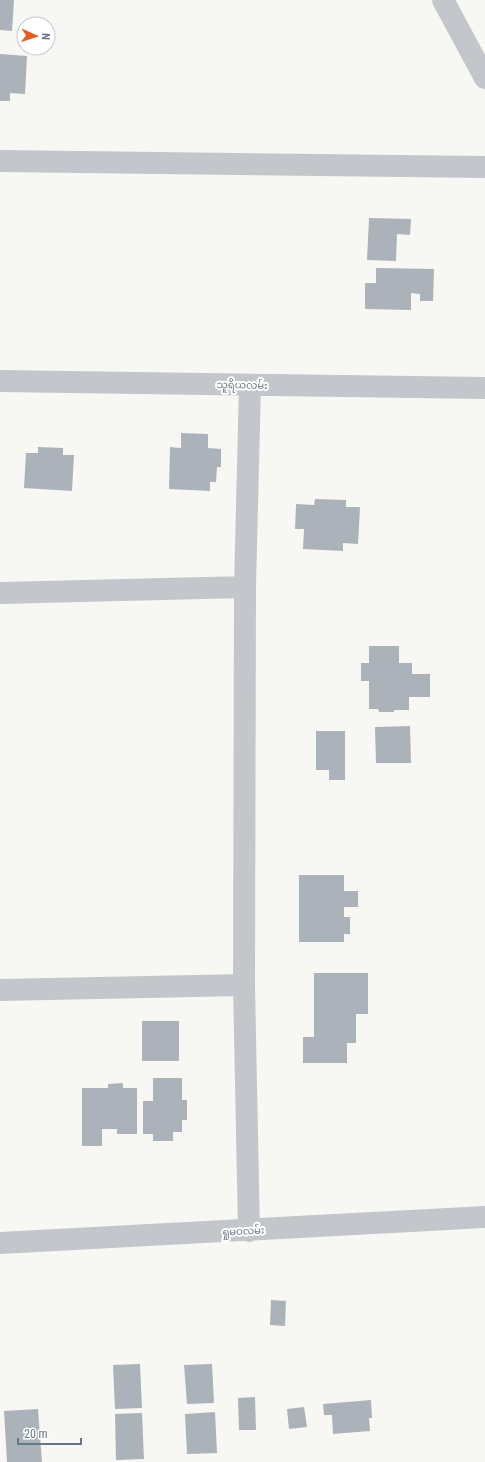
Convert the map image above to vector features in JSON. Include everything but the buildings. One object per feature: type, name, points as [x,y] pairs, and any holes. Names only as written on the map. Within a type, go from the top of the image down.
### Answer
[{"type":"street","points":[[443,0],[485,78]]},
{"type":"street","points":[[0,161],[485,167]]},
{"type":"street","name":"သူရိယလမ်း","points":[[0,381],[485,388]]},
{"type":"street","points":[[249,1231],[244,985],[245,587],[250,385]]},
{"type":"street","points":[[0,592],[245,587]]},
{"type":"street","points":[[0,990],[244,985]]},
{"type":"street","name":"ရှုမဝလမ်း","points":[[0,1243],[249,1231],[485,1217]]}]
